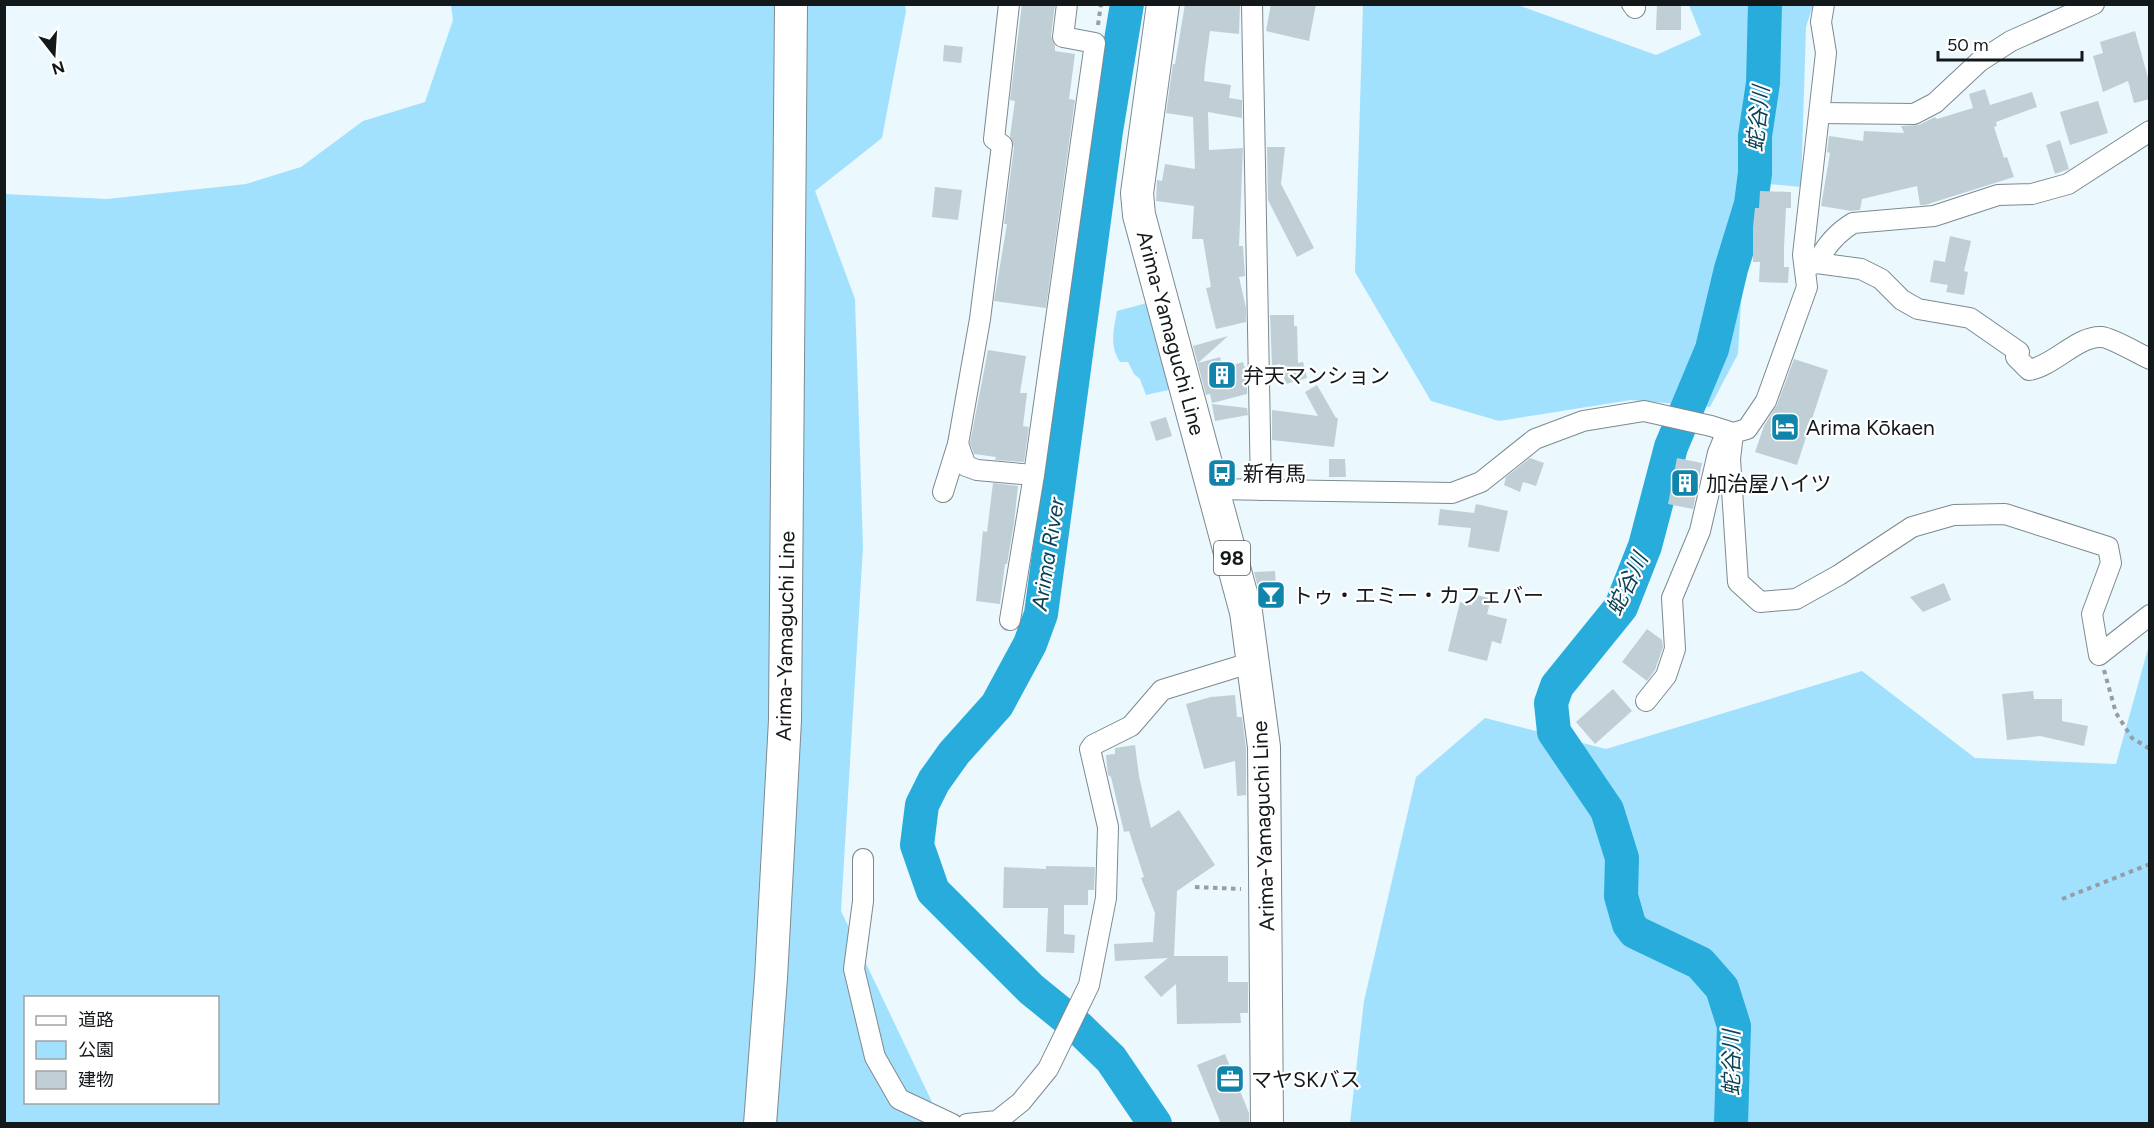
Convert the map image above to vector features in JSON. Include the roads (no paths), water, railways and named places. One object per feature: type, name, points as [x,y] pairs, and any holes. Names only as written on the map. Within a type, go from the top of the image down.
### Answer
[{"type":"main road","name":"Arima-Yamaguchi Line","points":[[760,1124],[772,966],[785,720],[791,4]]},
{"type":"main road","name":"Arima-Yamaguchi Line","points":[[1163,4],[1137,193],[1139,215],[1246,612],[1264,747],[1268,1124]]},
{"type":"street","points":[[943,492],[958,444],[980,319],[1002,145],[994,139],[1010,4]]},
{"type":"street","points":[[1010,620],[1034,475],[1095,43],[1063,37],[1067,4]]},
{"type":"street","points":[[1252,4],[1261,490]]},
{"type":"street","points":[[1824,4],[1821,22],[1826,53],[1803,255],[1811,265],[1861,269],[1881,279],[1902,300],[1918,309],[1970,318],[2019,352],[2016,357],[2030,370],[2042,368],[2088,339],[2103,337],[2150,359]]},
{"type":"street","points":[[1820,113],[1914,114],[1935,103],[1980,61],[2011,41],[2094,4]]},
{"type":"street","points":[[1214,489],[1452,493],[1481,482],[1534,439],[1583,421],[1623,413],[1652,412],[1724,430],[1747,429],[1766,402],[1807,287],[1811,265],[1844,228],[1853,223],[1934,216],[1998,195],[2032,194],[2068,184],[2150,131]]},
{"type":"street","points":[[1724,430],[1730,459],[1738,582],[1760,602],[1796,599],[1912,527],[1954,515],[2005,514],[2108,547],[2111,563],[2092,614],[2099,655],[2150,615]]},
{"type":"street","points":[[1646,701],[1666,676],[1675,649],[1672,598],[1700,531],[1724,430]]},
{"type":"street","points":[[958,444],[966,466],[976,470],[1034,475]]},
{"type":"street","points":[[967,1124],[997,1121],[1021,1102],[1048,1069],[1089,985],[1106,898],[1108,826],[1090,749],[1093,745],[1131,726],[1162,690],[1253,662]]},
{"type":"street","points":[[863,859],[863,901],[854,969],[875,1057],[899,1099],[952,1124]]},
{"type":"waterway","name":"Arima River","points":[[1127,4],[1106,131],[1041,614],[1030,644],[997,705],[954,753],[934,781],[922,805],[917,845],[933,891],[1031,989],[1079,1028],[1111,1059],[1155,1124]]},
{"type":"waterway","name":"蛇谷川","points":[[1731,1124],[1734,1026],[1722,988],[1700,963],[1635,932],[1629,924],[1621,896],[1622,858],[1607,810],[1554,732],[1551,703],[1557,686],[1621,607],[1645,546],[1671,447],[1712,349],[1731,269],[1751,204],[1755,173],[1755,136],[1763,83],[1765,4]]},
{"type":"place","name":"弁天マンション","points":[[1222,375]]},
{"type":"place","name":"Arima Kōkaen","points":[[1785,427]]},
{"type":"place","name":"新有馬","points":[[1222,473]]},
{"type":"place","name":"加治屋ハイツ","points":[[1685,483]]},
{"type":"place","name":"トゥ・エミー・カフェバー","points":[[1271,595]]},
{"type":"place","name":"マヤSKバス","points":[[1230,1079]]}]
